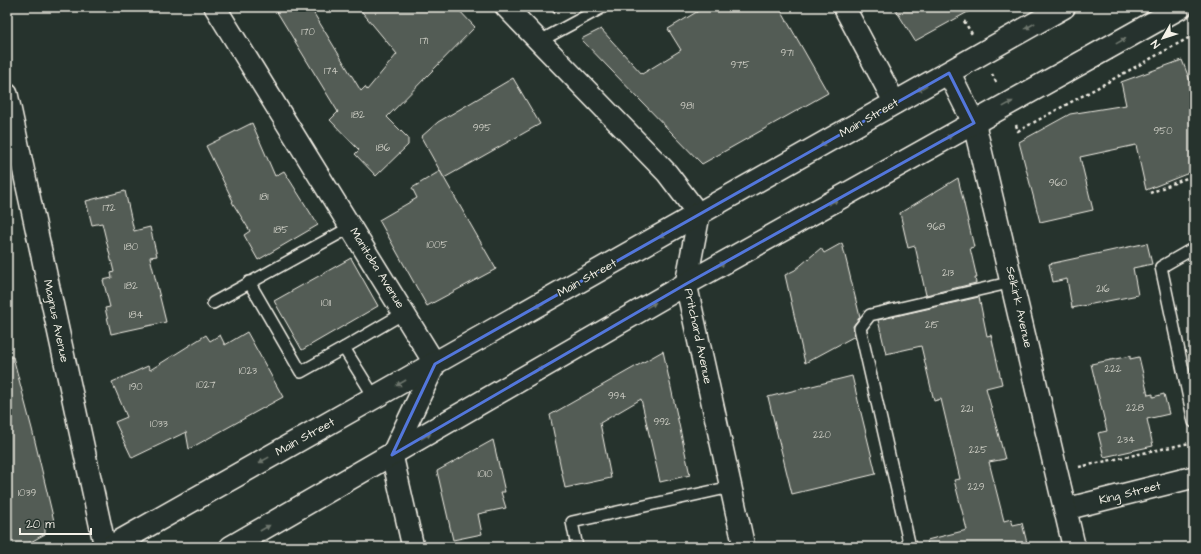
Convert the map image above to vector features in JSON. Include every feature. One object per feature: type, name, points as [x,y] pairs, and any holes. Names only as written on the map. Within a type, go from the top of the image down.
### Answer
[{"type":"main road","name":"Main Street","points":[[110,547],[699,215],[1064,7]]},
{"type":"main road","points":[[231,547],[686,284],[1181,7]]},
{"type":"main road","name":"Selkirk Avenue","points":[[949,73],[974,123],[1013,282],[1074,547]]},
{"type":"street","name":"Manitoba Avenue","points":[[215,7],[435,364]]},
{"type":"street","points":[[506,7],[667,173],[699,215]]},
{"type":"street","points":[[844,7],[895,103]]},
{"type":"street","name":"Magnus Avenue","points":[[7,94],[105,547]]},
{"type":"street","name":"Pritchard Avenue","points":[[699,215],[686,284],[744,547]]},
{"type":"street","points":[[413,547],[392,455],[435,364]]},
{"type":"street","name":"King Street","points":[[1066,509],[1194,477]]},
{"type":"lane","points":[[540,41],[603,7]]},
{"type":"lane","points":[[213,303],[351,227]]},
{"type":"lane","points":[[1194,248],[1161,267],[1194,422]]},
{"type":"lane","points":[[249,282],[301,372],[404,313]]},
{"type":"lane","points":[[910,547],[860,328],[870,315],[1013,282]]},
{"type":"lane","points":[[344,348],[375,398]]},
{"type":"lane","points":[[577,547],[572,522],[730,487]]},
{"type":"path","points":[[1150,193],[1194,175]]},
{"type":"path","points":[[1057,472],[1194,442]]},
{"type":"highlighted area","points":[[949,73],[974,123],[686,284],[392,455],[435,364]]},
{"type":"building","points":[[274,7],[310,7],[361,91],[365,87],[367,90],[397,54],[358,7],[456,7],[475,27],[387,117],[408,138],[408,145],[376,176],[355,154],[359,150],[330,120],[338,112]]},
{"type":"building","points":[[705,7],[779,7],[828,93],[702,164],[581,39],[601,29],[642,74],[681,50],[668,29]]},
{"type":"building","points":[[894,7],[977,7],[915,41]]},
{"type":"building","points":[[1182,60],[1194,91],[1194,171],[1146,190],[1136,145],[1080,157],[1093,210],[1040,222],[1019,142],[1070,114],[1126,105],[1121,82]]},
{"type":"building","points":[[513,78],[540,124],[444,178],[421,137],[438,122]]},
{"type":"building","points":[[252,123],[275,176],[284,171],[318,225],[258,260],[244,235],[250,231],[232,202],[233,201],[206,146]]},
{"type":"building","points":[[440,171],[496,269],[427,306],[379,220],[417,198],[412,188]]},
{"type":"building","points":[[958,178],[974,247],[970,248],[977,278],[975,278],[976,283],[926,295],[915,246],[908,248],[900,213]]},
{"type":"building","points":[[125,191],[134,231],[150,227],[157,256],[150,257],[166,322],[111,334],[105,308],[110,307],[103,280],[112,278],[111,273],[114,272],[102,223],[92,225],[86,201]]},
{"type":"building","points":[[842,243],[860,317],[853,326],[855,336],[805,363],[785,275],[795,270],[821,248],[824,253]]},
{"type":"building","points":[[1147,243],[1152,264],[1133,268],[1138,295],[1072,308],[1067,279],[1053,282],[1049,264]]},
{"type":"building","points":[[351,258],[378,306],[302,350],[274,301]]},
{"type":"building","points":[[979,297],[987,336],[991,335],[1002,384],[986,388],[1005,459],[989,462],[1004,521],[1011,519],[1013,525],[1022,523],[1028,547],[928,547],[927,540],[967,530],[954,480],[960,479],[941,399],[934,401],[921,346],[886,354],[878,320]]},
{"type":"building","points":[[247,332],[283,397],[189,449],[186,432],[132,458],[115,422],[127,417],[112,382],[148,366],[150,370],[206,335],[210,341],[220,335],[225,345]]},
{"type":"building","points":[[663,351],[690,475],[660,482],[641,399],[600,423],[611,478],[565,488],[550,415]]},
{"type":"building","points":[[1130,356],[1130,359],[1139,357],[1148,395],[1153,394],[1153,397],[1164,394],[1169,414],[1147,419],[1153,446],[1104,457],[1098,433],[1107,431],[1091,364]]},
{"type":"building","points":[[7,357],[13,357],[54,521],[45,523],[45,534],[22,547],[12,547],[7,527]]},
{"type":"building","points":[[852,376],[876,474],[792,494],[768,397]]},
{"type":"building","points":[[493,440],[505,492],[501,492],[506,508],[478,514],[482,534],[453,540],[437,471]]}]
